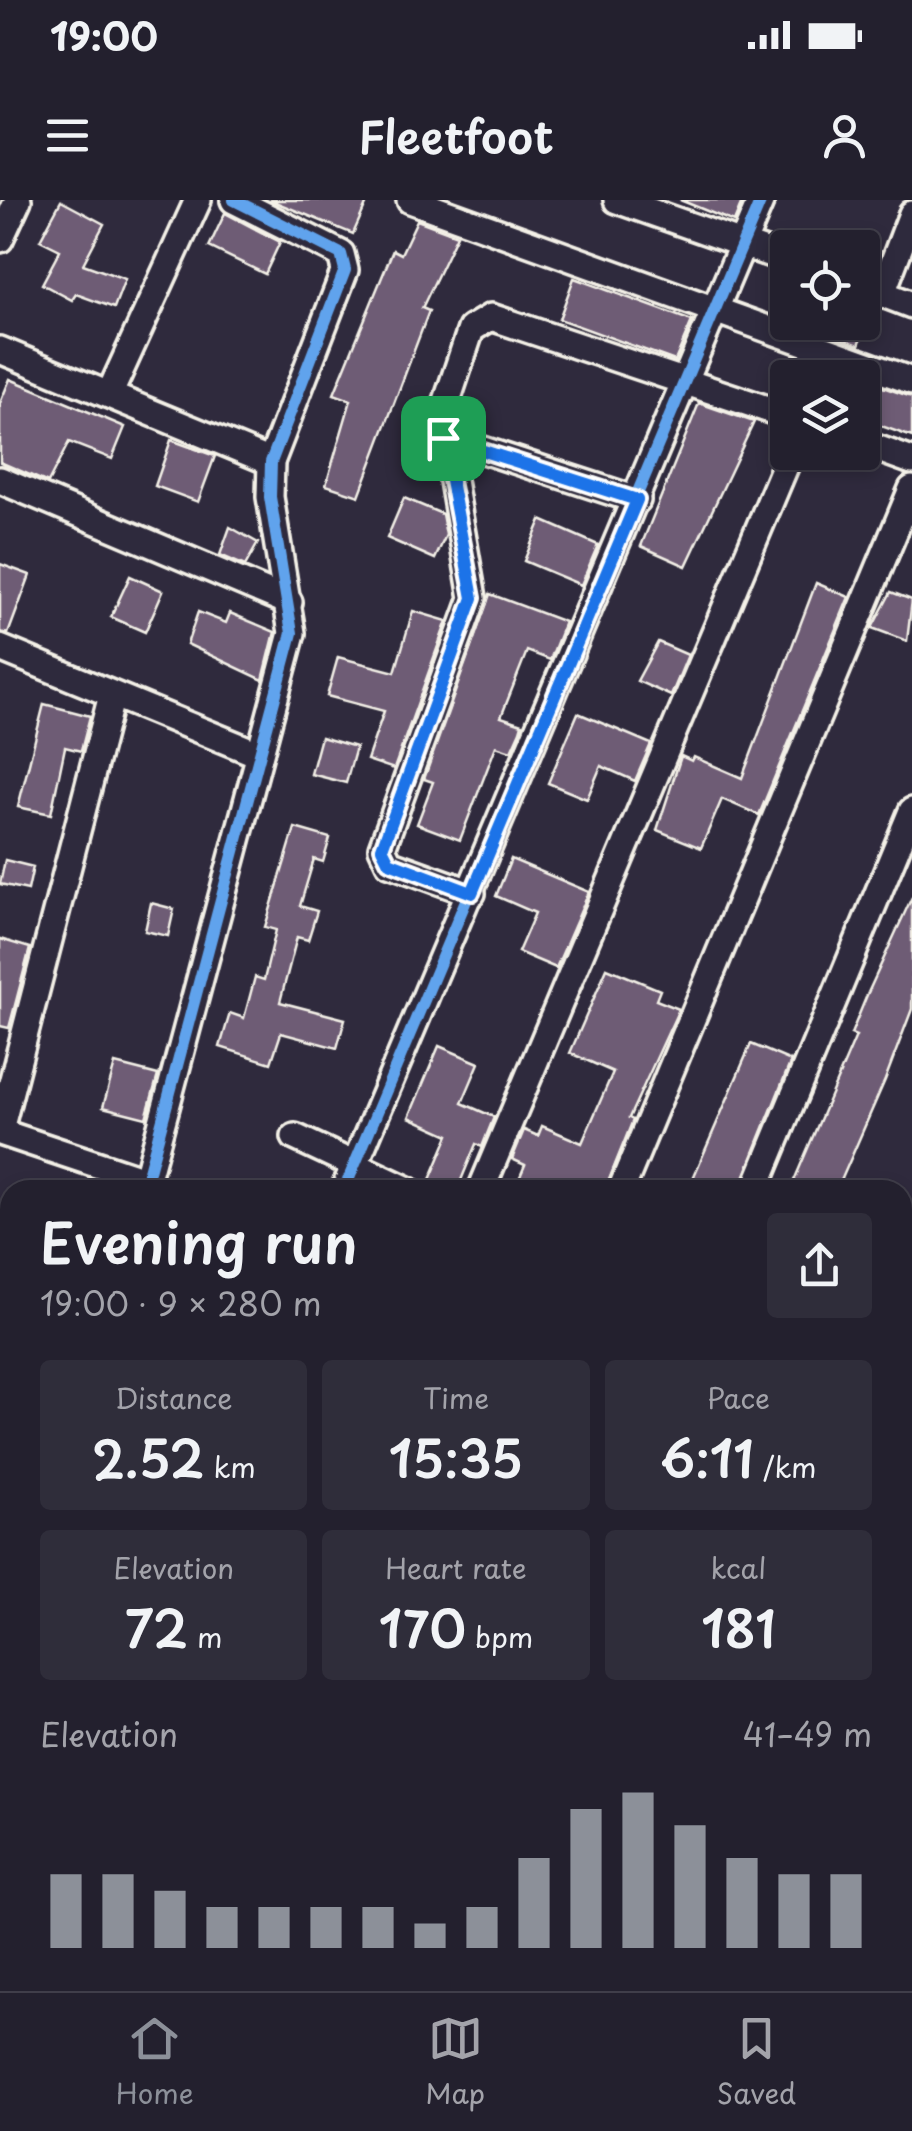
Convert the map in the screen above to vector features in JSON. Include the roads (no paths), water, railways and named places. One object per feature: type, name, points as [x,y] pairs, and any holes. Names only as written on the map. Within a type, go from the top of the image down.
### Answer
[{"type":"street","points":[[0,239],[18,200]]},
{"type":"street","points":[[110,394],[198,200]]},
{"type":"street","points":[[147,1180],[292,633],[270,497],[271,462],[344,270],[341,254],[234,200]]},
{"type":"street","points":[[410,200],[912,382]]},
{"type":"street","points":[[617,200],[770,254]]},
{"type":"street","points":[[348,1180],[761,200]]},
{"type":"street","points":[[880,274],[912,214]]},
{"type":"street","points":[[880,292],[912,305]]},
{"type":"street","points":[[472,893],[389,862],[382,848],[473,598],[442,416],[471,329],[491,317],[770,410]]},
{"type":"street","points":[[0,350],[271,462]]},
{"type":"street","points":[[443,438],[637,500]]},
{"type":"street","points":[[880,449],[912,461]]},
{"type":"street","points":[[485,1180],[784,470]]},
{"type":"street","points":[[0,480],[289,602]]},
{"type":"street","points":[[625,1180],[912,489]]},
{"type":"street","points":[[0,648],[258,754]]},
{"type":"street","points":[[112,695],[0,1131],[132,1180]]},
{"type":"street","points":[[759,1180],[912,811]]},
{"type":"street","points":[[294,1136],[386,1180]]}]
